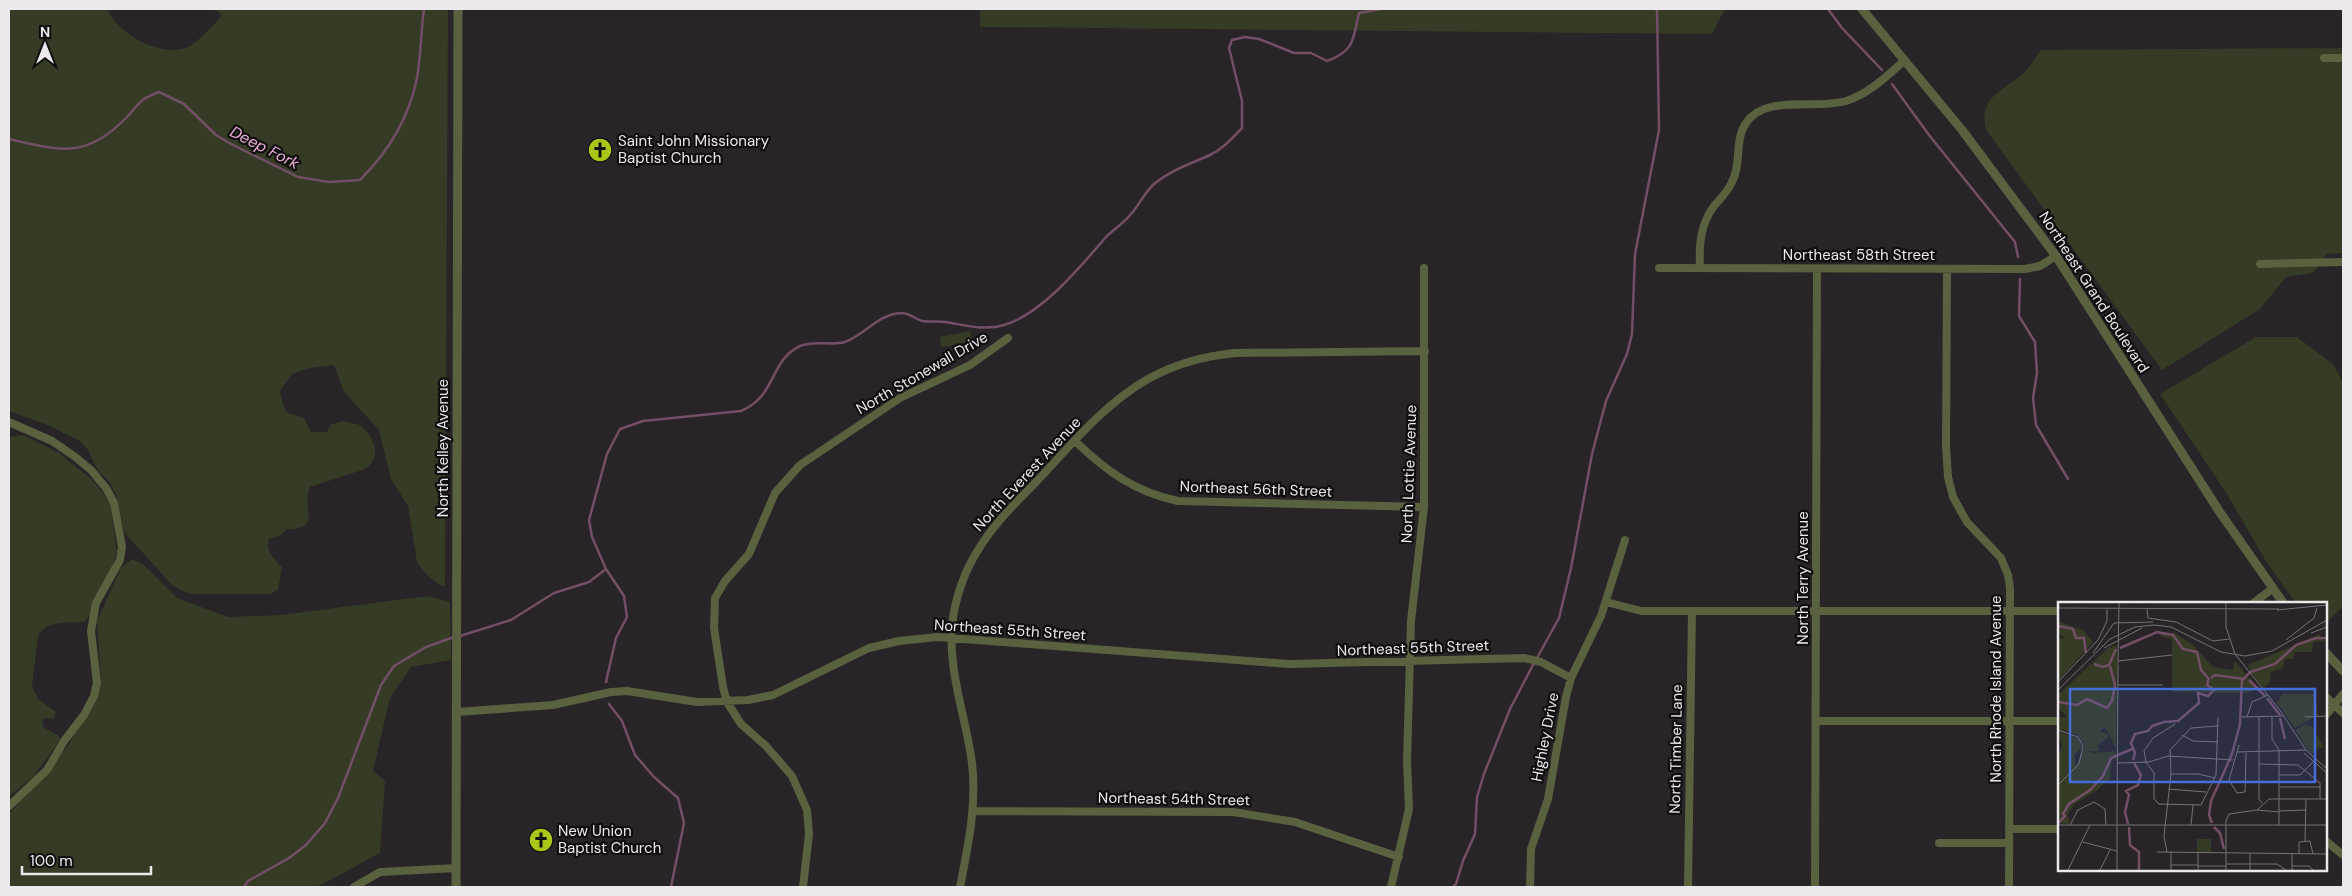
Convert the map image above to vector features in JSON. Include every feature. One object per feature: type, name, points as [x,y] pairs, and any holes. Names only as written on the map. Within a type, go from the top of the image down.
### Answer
[{"type":"street","name":"North Kelley Avenue","points":[[456,887],[458,9]]},
{"type":"street","name":"Northeast Grand Boulevard","points":[[1862,9],[1991,167],[2056,256],[2219,511],[2282,602]]},
{"type":"street","points":[[2324,58],[2343,58]]},
{"type":"street","points":[[1700,268],[1702,229],[1709,213],[1734,180],[1738,166],[1740,136],[1749,119],[1767,107],[1821,106],[1848,101],[1873,88],[1905,60]]},
{"type":"street","name":"Northeast 58th Street","points":[[1659,268],[2033,269],[2056,256]]},
{"type":"street","points":[[2260,264],[2343,262]]},
{"type":"street","name":"North Lottie Avenue","points":[[1390,887],[1399,857],[1410,803],[1407,761],[1413,597],[1424,507],[1424,268]]},
{"type":"street","name":"North Terry Avenue","points":[[1816,887],[1818,269]]},
{"type":"street","name":"North Rhode Island Avenue","points":[[1947,270],[1946,446],[1948,477],[1953,497],[1968,522],[2001,558],[2008,575],[2011,611],[2009,887]]},
{"type":"street","name":"North Stonewall Drive","points":[[803,887],[809,834],[804,799],[792,776],[781,762],[741,724],[727,702],[722,688],[714,628],[715,598],[725,581],[749,554],[772,500],[782,483],[808,459],[899,399],[970,365],[1008,338]]},
{"type":"street","name":"North Everest Avenue","points":[[960,887],[973,811],[972,765],[953,666],[952,638],[954,612],[963,581],[979,547],[1001,520],[1103,413],[1131,390],[1162,372],[1197,359],[1235,352],[1425,351]]},
{"type":"street","points":[[9,422],[52,442],[91,470],[106,488],[114,503],[122,547],[120,560],[96,603],[91,631],[97,683],[94,696],[84,715],[64,741],[47,770],[9,806]]},
{"type":"street","name":"Northeast 56th Street","points":[[1075,441],[1101,466],[1131,486],[1178,501],[1424,507]]},
{"type":"street","name":"Highley Drive","points":[[1530,887],[1531,849],[1548,799],[1559,723],[1571,678],[1606,602],[1625,540]]},
{"type":"street","points":[[2255,602],[2272,589]]},
{"type":"street","points":[[1606,602],[1641,611],[2058,611]]},
{"type":"street","name":"North Timber Lane","points":[[1688,887],[1692,612]]},
{"type":"street","name":"Northeast 55th Street","points":[[457,712],[553,705],[611,692],[626,691],[680,700],[727,702],[756,699],[773,695],[854,655],[883,644],[915,639],[952,638],[1317,665],[1534,659],[1571,678]]},
{"type":"street","points":[[2327,654],[2343,671]]},
{"type":"street","points":[[2327,714],[2343,694]]},
{"type":"street","points":[[2327,698],[2343,713]]},
{"type":"street","points":[[1816,721],[2058,721]]},
{"type":"street","name":"Northeast 54th Street","points":[[973,811],[1239,812],[1295,822],[1399,857]]},
{"type":"street","points":[[2009,829],[2058,829]]},
{"type":"street","points":[[2327,842],[2343,855]]},
{"type":"street","points":[[1939,843],[2009,843]]},
{"type":"street","points":[[354,887],[380,872],[456,868]]},
{"type":"green space","points":[[9,9],[107,9],[120,26],[140,41],[151,46],[174,50],[189,46],[209,30],[221,17],[220,13],[214,9],[448,9],[445,587],[426,574],[417,562],[408,506],[391,479],[379,430],[344,392],[334,365],[309,368],[292,374],[280,391],[284,408],[288,413],[304,418],[311,432],[327,432],[330,425],[342,421],[360,425],[370,436],[375,448],[375,454],[369,465],[362,470],[310,487],[308,495],[309,516],[305,525],[287,529],[281,535],[269,539],[268,548],[271,555],[282,568],[278,590],[271,594],[194,594],[185,592],[172,585],[124,532],[116,495],[109,481],[98,471],[88,450],[80,441],[48,425],[9,411]]},
{"type":"green space","points":[[980,9],[1725,9],[1712,34],[980,27]]},
{"type":"green space","points":[[2343,48],[2343,253],[2327,254],[2313,273],[2286,277],[2260,309],[2162,370],[1986,130],[1985,110],[1993,96],[2024,73],[2041,50]]},
{"type":"green space","points":[[970,331],[972,342],[941,347],[940,337]]},
{"type":"green space","points":[[2256,337],[2297,337],[2334,365],[2343,383],[2343,606],[2327,622],[2327,602],[2295,602],[2267,563],[2227,494],[2160,394]]},
{"type":"green space","points":[[23,435],[59,453],[98,486],[110,504],[117,552],[110,573],[93,600],[91,614],[84,622],[58,623],[46,627],[38,636],[32,687],[38,699],[56,712],[54,719],[44,718],[42,722],[43,727],[59,736],[60,740],[33,777],[9,796],[9,437]]},
{"type":"green space","points":[[132,559],[144,565],[177,598],[228,617],[281,615],[428,596],[450,602],[451,660],[411,667],[390,698],[373,771],[385,781],[380,853],[317,887],[9,887],[9,814],[69,744],[101,683],[97,621],[121,568]]},
{"type":"waterway","name":"Deep Fork","points":[[9,139],[43,147],[72,148],[85,146],[112,131],[142,100],[159,92],[184,104],[216,135],[298,177],[329,182],[360,180],[389,146],[409,107],[417,78],[424,9]]},
{"type":"waterway","points":[[606,682],[616,638],[627,617],[624,596],[606,569],[592,537],[589,520],[607,454],[620,429],[643,421],[741,411],[753,405],[761,397],[777,369],[790,352],[805,344],[845,342],[859,335],[878,321],[893,314],[904,313],[922,321],[982,327],[997,327],[1018,319],[1032,311],[1060,288],[1106,237],[1128,217],[1154,184],[1174,171],[1215,153],[1242,128],[1242,101],[1229,48],[1232,40],[1245,37],[1259,39],[1294,53],[1311,53],[1327,61],[1343,53],[1348,48],[1354,37],[1359,13],[1381,9]]},
{"type":"waterway","points":[[1537,658],[1559,618],[1571,568],[1592,454],[1606,401],[1627,354],[1632,334],[1635,254],[1659,130],[1657,9]]},
{"type":"waterway","points":[[1828,9],[1842,28],[1882,70]]},
{"type":"waterway","points":[[1892,84],[1929,135],[2015,242],[2018,257]]},
{"type":"waterway","points":[[2020,279],[2019,316],[2035,342],[2037,373],[2033,398],[2036,425],[2068,479]]},
{"type":"waterway","points":[[460,636],[511,620],[554,593],[589,582],[606,569]]},
{"type":"waterway","points":[[244,887],[248,881],[289,858],[306,845],[325,823],[338,798],[381,685],[394,666],[426,647],[454,637]]},
{"type":"waterway","points":[[1453,887],[1456,884],[1463,861],[1475,834],[1477,797],[1484,774],[1510,709],[1534,663]]},
{"type":"waterway","points":[[609,704],[622,721],[635,755],[654,777],[678,798],[684,823],[671,887]]},
{"type":"place","name":"Saint John Missionary Baptist Church","points":[[600,150]]},
{"type":"place","name":"New Union Baptist Church","points":[[541,840]]}]
